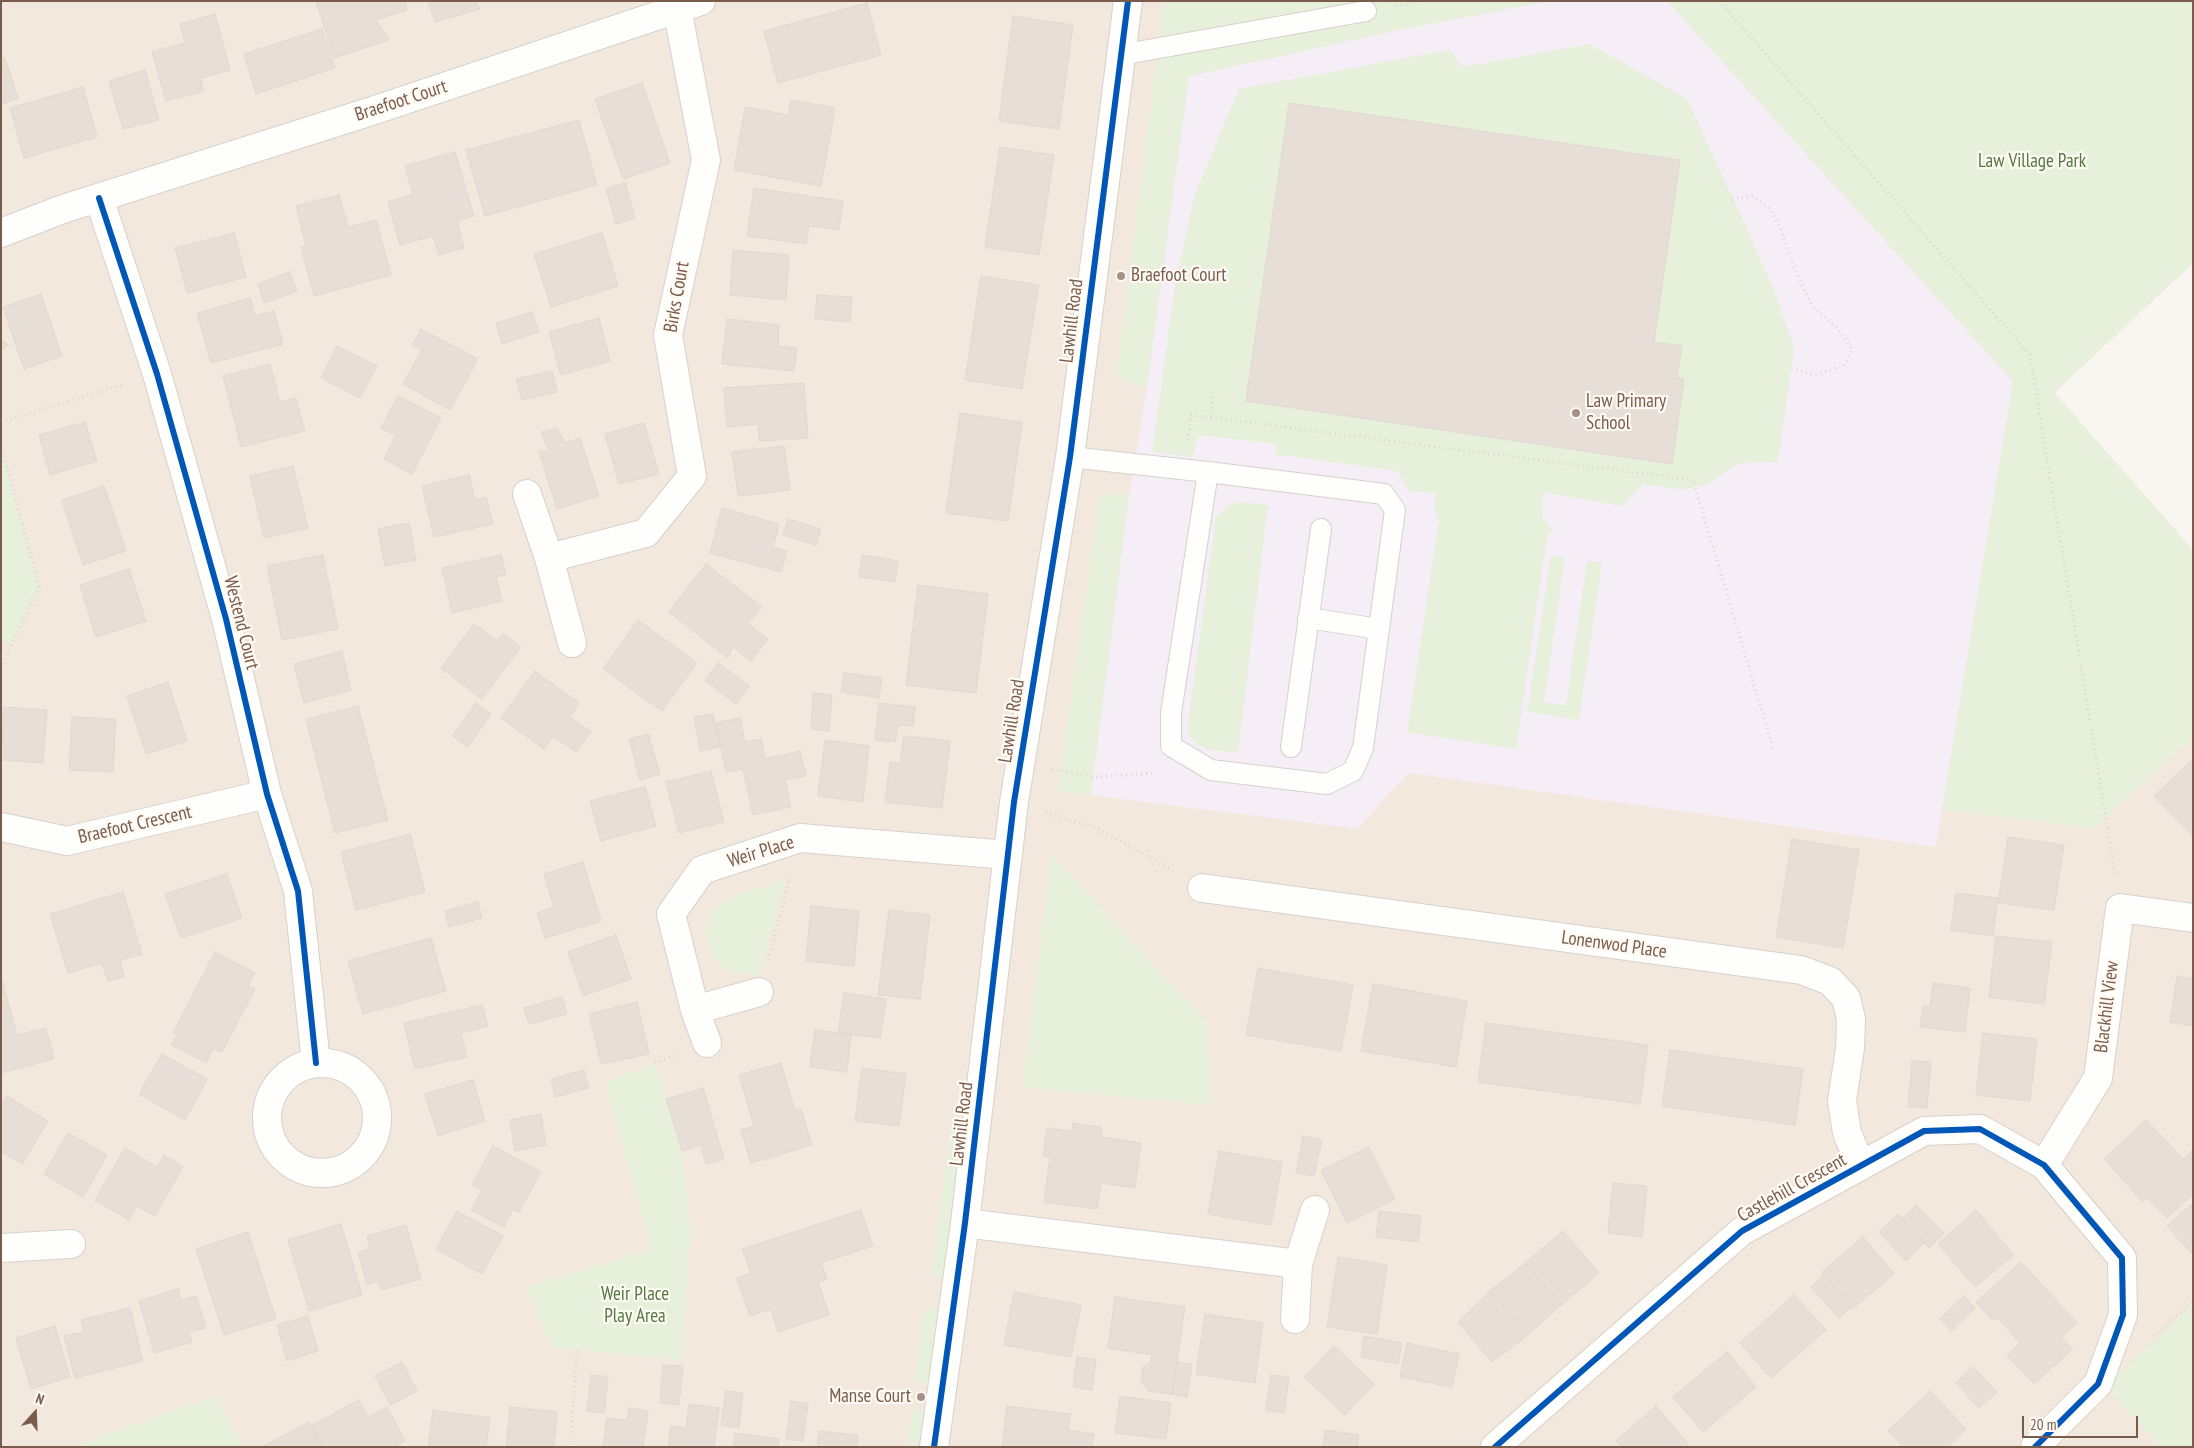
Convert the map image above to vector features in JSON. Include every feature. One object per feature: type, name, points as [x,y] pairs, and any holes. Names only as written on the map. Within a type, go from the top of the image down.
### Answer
[{"type":"street","name":"Lawhill Road","points":[[934,1447],[965,1223],[1014,802],[1070,457],[1128,1]]},
{"type":"street","name":"Braefoot Court","points":[[99,198],[365,114],[689,5]]},
{"type":"street","name":"Birks Court","points":[[550,558],[646,533],[692,476],[668,335],[706,160],[689,5]]},
{"type":"street","points":[[1,233],[99,198]]},
{"type":"street","name":"Westend Court","points":[[99,198],[157,374],[226,619],[268,794],[298,891],[316,1063]]},
{"type":"street","points":[[527,494],[550,558],[572,643]]},
{"type":"street","name":"Braefoot Crescent","points":[[1,827],[68,840],[268,794]]},
{"type":"street","name":"Weir Place","points":[[707,1043],[695,1010],[671,914],[702,870],[800,838],[1008,855]]},
{"type":"street","name":"Lonenwod Place","points":[[1202,888],[1801,970],[1830,981],[1846,998],[1850,1019],[1850,1048],[1842,1101],[1847,1133],[1861,1166]]},
{"type":"street","points":[[2120,908],[2193,918]]},
{"type":"street","name":"Blackhill View","points":[[2044,1165],[2098,1078],[2120,908]]},
{"type":"street","points":[[695,1010],[759,992]]},
{"type":"street","name":"Castlehill Crescent","points":[[1495,1447],[1742,1231],[1924,1131],[1980,1129],[2044,1165]]},
{"type":"street","points":[[2035,1447],[2098,1384],[2123,1315],[2122,1258],[2044,1165]]},
{"type":"street","points":[[1295,1319],[1298,1264],[1315,1210]]},
{"type":"street","points":[[965,1223],[1298,1264]]},
{"type":"street","points":[[1,1248],[71,1244]]},
{"type":"lane","points":[[1120,55],[1366,11]]},
{"type":"lane","points":[[1070,457],[1208,472],[1384,494],[1395,510],[1363,748],[1353,771],[1327,784],[1211,770],[1171,746],[1171,713],[1208,472]]},
{"type":"lane","points":[[1291,747],[1321,529]]},
{"type":"lane","points":[[1308,618],[1379,629]]},
{"type":"path","points":[[1719,1],[2030,355],[2120,908]]},
{"type":"path","points":[[1732,199],[1752,196],[1769,208],[1781,229],[1796,272],[1812,306],[1837,328],[1852,349],[1844,366],[1814,375],[1791,368]]},
{"type":"path","points":[[1,422],[157,374]]},
{"type":"path","points":[[1211,418],[1213,396]]},
{"type":"path","points":[[1187,448],[1191,415],[1693,480],[1772,748]]},
{"type":"path","points":[[1,446],[39,586],[1,668]]},
{"type":"path","points":[[1020,764],[1094,777],[1211,770]]},
{"type":"path","points":[[1014,802],[1099,829],[1202,888]]},
{"type":"path","points":[[759,992],[800,838]]},
{"type":"path","points":[[570,1447],[577,1350]]},
{"type":"shaded area","points":[[1,1],[2193,1],[2193,263],[2054,393],[2193,550],[2193,1447],[1,1447]]},
{"type":"shaded area","name":"Law Primary School","points":[[1549,1],[1667,1],[2013,381],[1936,847],[1409,773],[1357,829],[1091,795],[1129,495],[1147,387],[1189,76],[1394,31]]},
{"type":"green space","points":[[1164,1],[1549,1],[1394,31],[1189,76],[1147,387],[1116,379]]},
{"type":"green space","name":"Law Village Park","points":[[1667,1],[2193,1],[2193,263],[2054,392],[2193,550],[2193,737],[2095,828],[1942,810],[2013,381]]},
{"type":"green space","points":[[1590,44],[1687,99],[1750,236],[1777,298],[1794,347],[1778,462],[1739,463],[1708,484],[1682,490],[1643,484],[1622,506],[1543,492],[1543,518],[1552,529],[1547,537],[1516,749],[1407,732],[1439,521],[1434,509],[1436,494],[1410,491],[1397,471],[1275,454],[1276,444],[1198,435],[1193,457],[1152,452],[1175,286],[1194,197],[1239,89],[1449,50],[1463,67]]},
{"type":"green space","points":[[1,446],[39,586],[11,647],[1,635]]},
{"type":"green space","points":[[1115,492],[1129,495],[1091,795],[1058,791],[1099,498]]},
{"type":"green space","points":[[1243,502],[1268,505],[1238,753],[1208,750],[1192,740],[1187,730],[1216,518],[1228,505]]},
{"type":"green space","points":[[1551,555],[1565,558],[1544,702],[1566,705],[1587,561],[1602,563],[1579,720],[1527,712]]},
{"type":"green space","points":[[1051,854],[1208,1023],[1210,1105],[1023,1087]]},
{"type":"green space","points":[[785,880],[759,977],[725,969],[713,955],[705,931],[712,910],[731,897]]},
{"type":"green space","name":"Weir Place Play Area","points":[[655,1063],[682,1151],[691,1231],[681,1360],[552,1347],[526,1287],[652,1249],[605,1083]]},
{"type":"green space","points":[[951,1125],[962,1126],[943,1277],[932,1275]]},
{"type":"green space","points":[[2193,1305],[2193,1447],[2160,1447],[2106,1386]]},
{"type":"green space","points":[[924,1309],[938,1310],[928,1383],[914,1382]]},
{"type":"green space","points":[[216,1396],[243,1447],[83,1447],[81,1443]]},
{"type":"green space","points":[[912,1409],[926,1411],[920,1447],[907,1447]]},
{"type":"building","points":[[316,1],[405,1],[407,10],[376,20],[389,40],[334,58]]},
{"type":"building","points":[[428,1],[476,1],[480,9],[435,22]]},
{"type":"building","points":[[867,3],[881,55],[778,83],[764,31]]},
{"type":"building","points":[[215,14],[230,70],[200,78],[204,91],[166,101],[152,52],[185,43],[180,24]]},
{"type":"building","points":[[1013,16],[1073,25],[1059,129],[999,121]]},
{"type":"building","points":[[322,29],[335,68],[256,94],[244,54]]},
{"type":"building","points":[[5,58],[18,99],[1,104],[1,59]]},
{"type":"building","points":[[145,70],[159,120],[123,129],[109,81]]},
{"type":"building","points":[[642,83],[670,163],[623,179],[595,99]]},
{"type":"building","points":[[83,87],[97,137],[24,158],[10,108]]},
{"type":"building","points":[[791,100],[835,108],[821,186],[734,170],[745,107],[788,115]]},
{"type":"building","name":"Law Primary School","points":[[1289,103],[1680,160],[1654,342],[1682,346],[1677,378],[1684,379],[1672,464],[1246,401]]},
{"type":"building","points":[[579,120],[597,185],[485,216],[466,150]]},
{"type":"building","points":[[1000,147],[1054,155],[1039,255],[985,247]]},
{"type":"building","points":[[455,152],[474,216],[457,221],[464,248],[439,255],[433,236],[400,245],[388,202],[413,194],[405,166]]},
{"type":"building","points":[[625,183],[635,218],[616,224],[606,189]]},
{"type":"building","points":[[754,188],[843,201],[839,230],[809,226],[806,244],[747,236]]},
{"type":"building","points":[[339,195],[348,227],[376,220],[391,275],[314,296],[301,247],[306,246],[296,206]]},
{"type":"building","points":[[234,233],[246,277],[187,293],[175,248]]},
{"type":"building","points":[[602,233],[618,286],[551,307],[534,254]]},
{"type":"building","points":[[733,250],[789,255],[786,300],[730,295]]},
{"type":"building","points":[[290,272],[297,291],[264,303],[258,284]]},
{"type":"building","points":[[981,276],[1039,285],[1022,389],[965,380]]},
{"type":"building","points":[[41,294],[62,356],[24,369],[3,307]]},
{"type":"building","points":[[817,295],[852,297],[850,322],[815,319]]},
{"type":"building","points":[[250,298],[255,316],[274,311],[283,344],[211,363],[197,313]]},
{"type":"building","points":[[532,312],[539,332],[502,344],[496,323]]},
{"type":"building","points":[[599,318],[610,361],[561,375],[549,332]]},
{"type":"building","points":[[727,319],[779,325],[778,346],[797,348],[794,371],[722,364]]},
{"type":"building","points":[[421,329],[478,359],[450,410],[403,384],[422,350],[412,345]]},
{"type":"building","points":[[1,338],[8,345],[1,351]]},
{"type":"building","points":[[337,346],[377,366],[360,398],[321,378]]},
{"type":"building","points":[[270,364],[280,402],[296,398],[305,431],[241,447],[223,376]]},
{"type":"building","points":[[552,371],[557,392],[522,400],[516,379]]},
{"type":"building","points":[[804,383],[808,438],[759,441],[758,424],[727,427],[724,388]]},
{"type":"building","points":[[398,396],[441,418],[412,474],[384,459],[396,435],[381,428]]},
{"type":"building","points":[[960,413],[1022,422],[1008,521],[946,513]]},
{"type":"building","points":[[85,422],[97,461],[50,475],[39,435]]},
{"type":"building","points":[[644,423],[659,474],[619,484],[605,434]]},
{"type":"building","points":[[557,429],[566,443],[580,438],[599,496],[557,509],[539,451],[549,451],[541,432]]},
{"type":"building","points":[[784,446],[790,490],[738,496],[732,452]]},
{"type":"building","points":[[293,466],[308,528],[264,538],[250,476]]},
{"type":"building","points":[[469,475],[475,500],[486,497],[493,524],[434,537],[422,486]]},
{"type":"building","points":[[104,486],[126,551],[83,565],[62,500]]},
{"type":"building","points":[[722,508],[779,524],[773,547],[787,551],[781,572],[710,553]]},
{"type":"building","points":[[788,519],[821,529],[816,545],[783,535]]},
{"type":"building","points":[[409,523],[416,560],[385,566],[378,529]]},
{"type":"building","points":[[323,555],[338,629],[282,640],[267,566]]},
{"type":"building","points":[[501,555],[506,575],[496,577],[502,601],[452,613],[442,568]]},
{"type":"building","points":[[862,555],[898,561],[895,582],[859,577]]},
{"type":"building","points":[[706,564],[762,607],[748,624],[768,639],[751,661],[733,647],[728,658],[669,612]]},
{"type":"building","points":[[129,569],[146,621],[96,637],[80,585]]},
{"type":"building","points":[[918,585],[988,594],[976,693],[906,685]]},
{"type":"building","points":[[638,620],[697,663],[662,711],[603,669]]},
{"type":"building","points":[[474,624],[498,641],[503,634],[521,647],[482,699],[441,668]]},
{"type":"building","points":[[342,651],[351,690],[304,703],[294,664]]},
{"type":"building","points":[[718,663],[749,686],[736,704],[705,680]]},
{"type":"building","points":[[535,671],[579,703],[570,717],[591,732],[576,752],[553,736],[544,749],[501,718]]},
{"type":"building","points":[[844,673],[882,678],[879,698],[841,692]]},
{"type":"building","points":[[168,682],[187,741],[146,754],[127,696]]},
{"type":"building","points":[[813,693],[832,695],[829,731],[811,729]]},
{"type":"building","points":[[476,703],[491,714],[468,747],[452,736]]},
{"type":"building","points":[[879,703],[915,707],[913,726],[898,725],[895,742],[875,740]]},
{"type":"building","points":[[358,706],[388,820],[335,833],[306,719]]},
{"type":"building","points":[[3,707],[47,710],[43,763],[1,760]]},
{"type":"building","points":[[713,714],[720,747],[700,751],[694,717]]},
{"type":"building","points":[[72,717],[116,719],[113,772],[69,770]]},
{"type":"building","points":[[740,718],[745,742],[761,739],[765,759],[800,751],[806,776],[785,780],[791,807],[753,815],[743,769],[726,772],[716,723]]},
{"type":"building","points":[[648,734],[660,774],[640,780],[629,739]]},
{"type":"building","points":[[904,736],[950,741],[942,808],[885,802],[890,762],[900,763]]},
{"type":"building","points":[[825,740],[869,746],[863,802],[818,796]]},
{"type":"building","points":[[2193,759],[2193,836],[2154,796]]},
{"type":"building","points":[[711,771],[724,822],[679,833],[666,782]]},
{"type":"building","points":[[645,787],[656,826],[601,841],[590,801]]},
{"type":"building","points":[[410,834],[425,892],[356,910],[341,852]]},
{"type":"building","points":[[2008,837],[2064,845],[2054,910],[1998,903]]},
{"type":"building","points":[[1792,839],[1859,850],[1843,948],[1776,937]]},
{"type":"building","points":[[583,862],[601,921],[545,938],[537,913],[554,907],[544,874]]},
{"type":"building","points":[[227,874],[242,918],[181,938],[165,894]]},
{"type":"building","points":[[123,892],[142,954],[120,960],[124,977],[108,981],[102,963],[68,973],[50,914]]},
{"type":"building","points":[[1956,893],[1998,898],[1993,936],[1951,930]]},
{"type":"building","points":[[478,902],[482,918],[449,927],[445,911]]},
{"type":"building","points":[[811,906],[859,911],[854,966],[806,961]]},
{"type":"building","points":[[889,910],[930,915],[920,999],[878,995]]},
{"type":"building","points":[[616,935],[631,979],[583,996],[568,952]]},
{"type":"building","points":[[1996,936],[2052,942],[2044,1004],[1989,997]]},
{"type":"building","points":[[431,938],[446,991],[363,1014],[348,961]]},
{"type":"building","points":[[215,952],[255,973],[248,986],[255,989],[222,1052],[213,1048],[206,1063],[172,1045],[177,1035],[173,1033]]},
{"type":"building","points":[[1258,968],[1353,985],[1341,1051],[1246,1035]]},
{"type":"building","points":[[1,976],[17,1035],[46,1028],[54,1059],[1,1073]]},
{"type":"building","points":[[2177,976],[2193,979],[2193,1026],[2170,1022]]},
{"type":"building","points":[[1933,983],[1970,988],[1965,1032],[1920,1027],[1923,1006],[1930,1007]]},
{"type":"building","points":[[1373,984],[1467,1001],[1456,1067],[1361,1051]]},
{"type":"building","points":[[844,993],[886,999],[880,1038],[838,1033]]},
{"type":"building","points":[[562,997],[567,1014],[529,1024],[524,1008]]},
{"type":"building","points":[[637,1002],[649,1054],[601,1064],[589,1014]]},
{"type":"building","points":[[482,1005],[488,1026],[461,1033],[467,1057],[415,1069],[404,1023]]},
{"type":"building","points":[[1486,1023],[1648,1045],[1640,1104],[1478,1082]]},
{"type":"building","points":[[815,1030],[851,1034],[847,1072],[810,1067]]},
{"type":"building","points":[[1983,1033],[2037,1039],[2030,1101],[1976,1095]]},
{"type":"building","points":[[1670,1050],[1803,1069],[1795,1125],[1662,1106]]},
{"type":"building","points":[[162,1054],[207,1079],[185,1120],[139,1094]]},
{"type":"building","points":[[1912,1061],[1931,1062],[1927,1108],[1908,1107]]},
{"type":"building","points":[[781,1063],[795,1111],[801,1109],[812,1145],[751,1163],[741,1130],[754,1126],[739,1075]]},
{"type":"building","points":[[862,1068],[906,1074],[899,1126],[855,1121]]},
{"type":"building","points":[[584,1070],[589,1088],[555,1097],[551,1079]]},
{"type":"building","points":[[473,1080],[485,1121],[438,1136],[425,1094]]},
{"type":"building","points":[[703,1088],[724,1159],[706,1164],[701,1145],[682,1151],[666,1099]]},
{"type":"building","points":[[7,1096],[48,1121],[22,1164],[1,1151],[1,1104]]},
{"type":"building","points":[[541,1114],[546,1145],[515,1151],[510,1120]]},
{"type":"building","points":[[2146,1120],[2183,1159],[2193,1150],[2193,1194],[2167,1218],[2148,1198],[2142,1201],[2104,1159]]},
{"type":"building","points":[[1073,1123],[1101,1127],[1102,1137],[1141,1143],[1135,1188],[1101,1183],[1097,1209],[1044,1202],[1050,1157],[1043,1156],[1047,1128],[1072,1131]]},
{"type":"building","points":[[68,1133],[107,1155],[83,1197],[44,1174]]},
{"type":"building","points":[[1303,1136],[1322,1140],[1314,1176],[1296,1173]]},
{"type":"building","points":[[493,1146],[541,1172],[519,1212],[513,1209],[504,1227],[471,1210],[482,1190],[472,1185]]},
{"type":"building","points":[[1369,1147],[1395,1199],[1347,1223],[1321,1170]]},
{"type":"building","points":[[125,1148],[157,1167],[164,1155],[183,1166],[155,1216],[137,1206],[129,1220],[95,1200]]},
{"type":"building","points":[[1219,1151],[1282,1162],[1271,1225],[1208,1214]]},
{"type":"building","points":[[1613,1183],[1647,1186],[1642,1237],[1608,1233]]},
{"type":"building","points":[[2193,1203],[2193,1255],[2167,1226]]},
{"type":"building","points":[[1916,1205],[1944,1233],[1929,1248],[1902,1219]]},
{"type":"building","points":[[861,1210],[873,1246],[821,1263],[827,1279],[818,1282],[829,1315],[778,1332],[771,1309],[750,1316],[737,1278],[751,1273],[742,1249]]},
{"type":"building","points":[[1976,1210],[2014,1255],[1975,1287],[1938,1244]]},
{"type":"building","points":[[457,1211],[503,1236],[482,1274],[436,1249]]},
{"type":"building","points":[[1379,1211],[1421,1216],[1418,1242],[1376,1237]]},
{"type":"building","points":[[1898,1214],[1924,1243],[1906,1261],[1879,1232]]},
{"type":"building","points":[[341,1224],[362,1295],[309,1311],[288,1240]]},
{"type":"building","points":[[406,1225],[421,1279],[381,1290],[379,1281],[367,1285],[358,1252],[370,1249],[367,1236]]},
{"type":"building","points":[[1563,1231],[1599,1273],[1561,1305],[1525,1263]]},
{"type":"building","points":[[248,1232],[276,1319],[224,1335],[196,1249]]},
{"type":"building","points":[[1863,1237],[1894,1274],[1852,1309],[1822,1272]]},
{"type":"building","points":[[1338,1257],[1387,1265],[1377,1334],[1327,1327]]},
{"type":"building","points":[[2021,1262],[2077,1323],[2061,1337],[2073,1349],[2034,1384],[2007,1355],[2020,1343],[1999,1319],[1992,1320],[1976,1302]]},
{"type":"building","points":[[1525,1263],[1561,1305],[1528,1335],[1490,1291]]},
{"type":"building","points":[[1824,1275],[1852,1306],[1839,1318],[1811,1287]]},
{"type":"building","points":[[178,1289],[181,1300],[196,1296],[206,1328],[189,1332],[192,1342],[154,1353],[139,1301]]},
{"type":"building","points":[[1490,1291],[1528,1335],[1492,1362],[1458,1322]]},
{"type":"building","points":[[1014,1292],[1081,1305],[1071,1357],[1004,1345]]},
{"type":"building","points":[[1794,1295],[1826,1330],[1771,1378],[1740,1343]]},
{"type":"building","points":[[1964,1296],[1975,1308],[1951,1331],[1940,1319]]},
{"type":"building","points":[[1115,1297],[1185,1307],[1172,1394],[1148,1391],[1141,1380],[1143,1367],[1151,1362],[1152,1355],[1108,1348]]},
{"type":"building","points":[[130,1308],[143,1361],[75,1378],[64,1336],[84,1332],[81,1320]]},
{"type":"building","points":[[1205,1314],[1263,1323],[1255,1383],[1196,1374]]},
{"type":"building","points":[[308,1316],[318,1351],[287,1361],[277,1325]]},
{"type":"building","points":[[55,1326],[70,1377],[31,1389],[16,1338]]},
{"type":"building","points":[[1364,1336],[1402,1343],[1398,1364],[1361,1357]]},
{"type":"building","points":[[1407,1343],[1459,1354],[1452,1387],[1400,1377]]},
{"type":"building","points":[[1334,1346],[1374,1384],[1345,1415],[1304,1377]]},
{"type":"building","points":[[1727,1352],[1756,1387],[1703,1432],[1673,1397]]},
{"type":"building","points":[[1077,1357],[1096,1360],[1092,1390],[1073,1387]]},
{"type":"building","points":[[402,1362],[417,1391],[390,1405],[375,1376]]},
{"type":"building","points":[[1177,1362],[1192,1364],[1187,1397],[1172,1394]]},
{"type":"building","points":[[663,1365],[683,1366],[679,1405],[660,1403]]},
{"type":"building","points":[[1973,1367],[1997,1392],[1979,1408],[1956,1383]]},
{"type":"building","points":[[591,1375],[608,1377],[604,1413],[587,1411]]},
{"type":"building","points":[[1271,1375],[1289,1377],[1284,1413],[1266,1410]]},
{"type":"building","points":[[726,1391],[743,1393],[739,1428],[721,1425]]},
{"type":"building","points":[[1930,1391],[1966,1429],[1947,1447],[1903,1447],[1888,1431]]},
{"type":"building","points":[[1120,1396],[1171,1403],[1166,1439],[1115,1433]]},
{"type":"building","points":[[359,1400],[368,1417],[387,1407],[405,1441],[394,1447],[323,1447],[311,1426]]},
{"type":"building","points":[[791,1401],[808,1404],[803,1441],[786,1439]]},
{"type":"building","points":[[689,1404],[719,1408],[714,1447],[668,1447],[671,1426],[686,1428]]},
{"type":"building","points":[[1007,1406],[1071,1414],[1068,1430],[1094,1434],[1092,1447],[1002,1447]]},
{"type":"building","points":[[1656,1406],[1688,1444],[1684,1447],[1621,1447],[1616,1441]]},
{"type":"building","points":[[510,1407],[557,1412],[554,1447],[506,1447]]},
{"type":"building","points":[[629,1408],[648,1411],[643,1447],[603,1447],[607,1418],[627,1420]]},
{"type":"building","points":[[433,1410],[490,1418],[486,1447],[428,1447]]},
{"type":"building","points":[[309,1422],[322,1447],[262,1447]]},
{"type":"building","points":[[1325,1430],[1359,1435],[1357,1447],[1323,1447]]},
{"type":"building","points":[[819,1431],[858,1435],[857,1447],[817,1447]]},
{"type":"building","points":[[735,1433],[779,1439],[778,1447],[733,1447]]},
{"type":"cycle path","points":[[934,1447],[965,1223],[1014,802],[1070,457],[1128,1]]},
{"type":"cycle path","points":[[99,198],[157,374],[226,619],[267,794],[298,891],[316,1063]]},
{"type":"cycle path","points":[[1495,1447],[1742,1231],[1924,1131],[1980,1129],[2044,1165],[2122,1258],[2123,1315],[2098,1384],[2035,1447]]},
{"type":"place","name":"Braefoot Court","points":[[1121,276]]},
{"type":"place","name":"Law Primary School","points":[[1576,413]]},
{"type":"place","name":"Manse Court","points":[[921,1397]]}]
